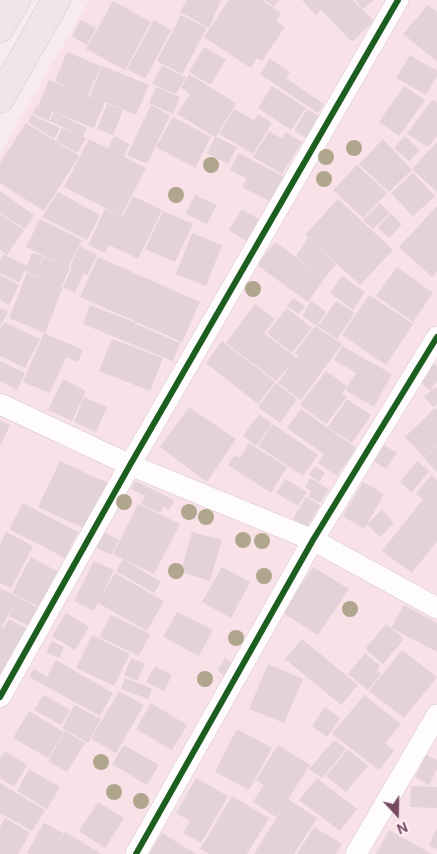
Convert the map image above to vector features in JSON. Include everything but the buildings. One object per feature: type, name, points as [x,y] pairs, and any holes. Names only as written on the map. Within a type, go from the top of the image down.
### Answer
[{"type":"main road","points":[[0,28],[16,0]]},
{"type":"main road","points":[[0,99],[56,0]]},
{"type":"street","points":[[1,694],[130,465],[398,0]]},
{"type":"street","points":[[136,854],[313,540],[437,337]]},
{"type":"street","points":[[0,404],[130,465],[313,540],[437,608]]},
{"type":"street","points":[[356,854],[437,715]]},
{"type":"shaded area","points":[[89,0],[437,0],[437,854],[0,854],[0,154]]},
{"type":"cycle path","points":[[0,697],[130,465],[398,0]]},
{"type":"cycle path","points":[[136,854],[313,540],[437,337]]}]
